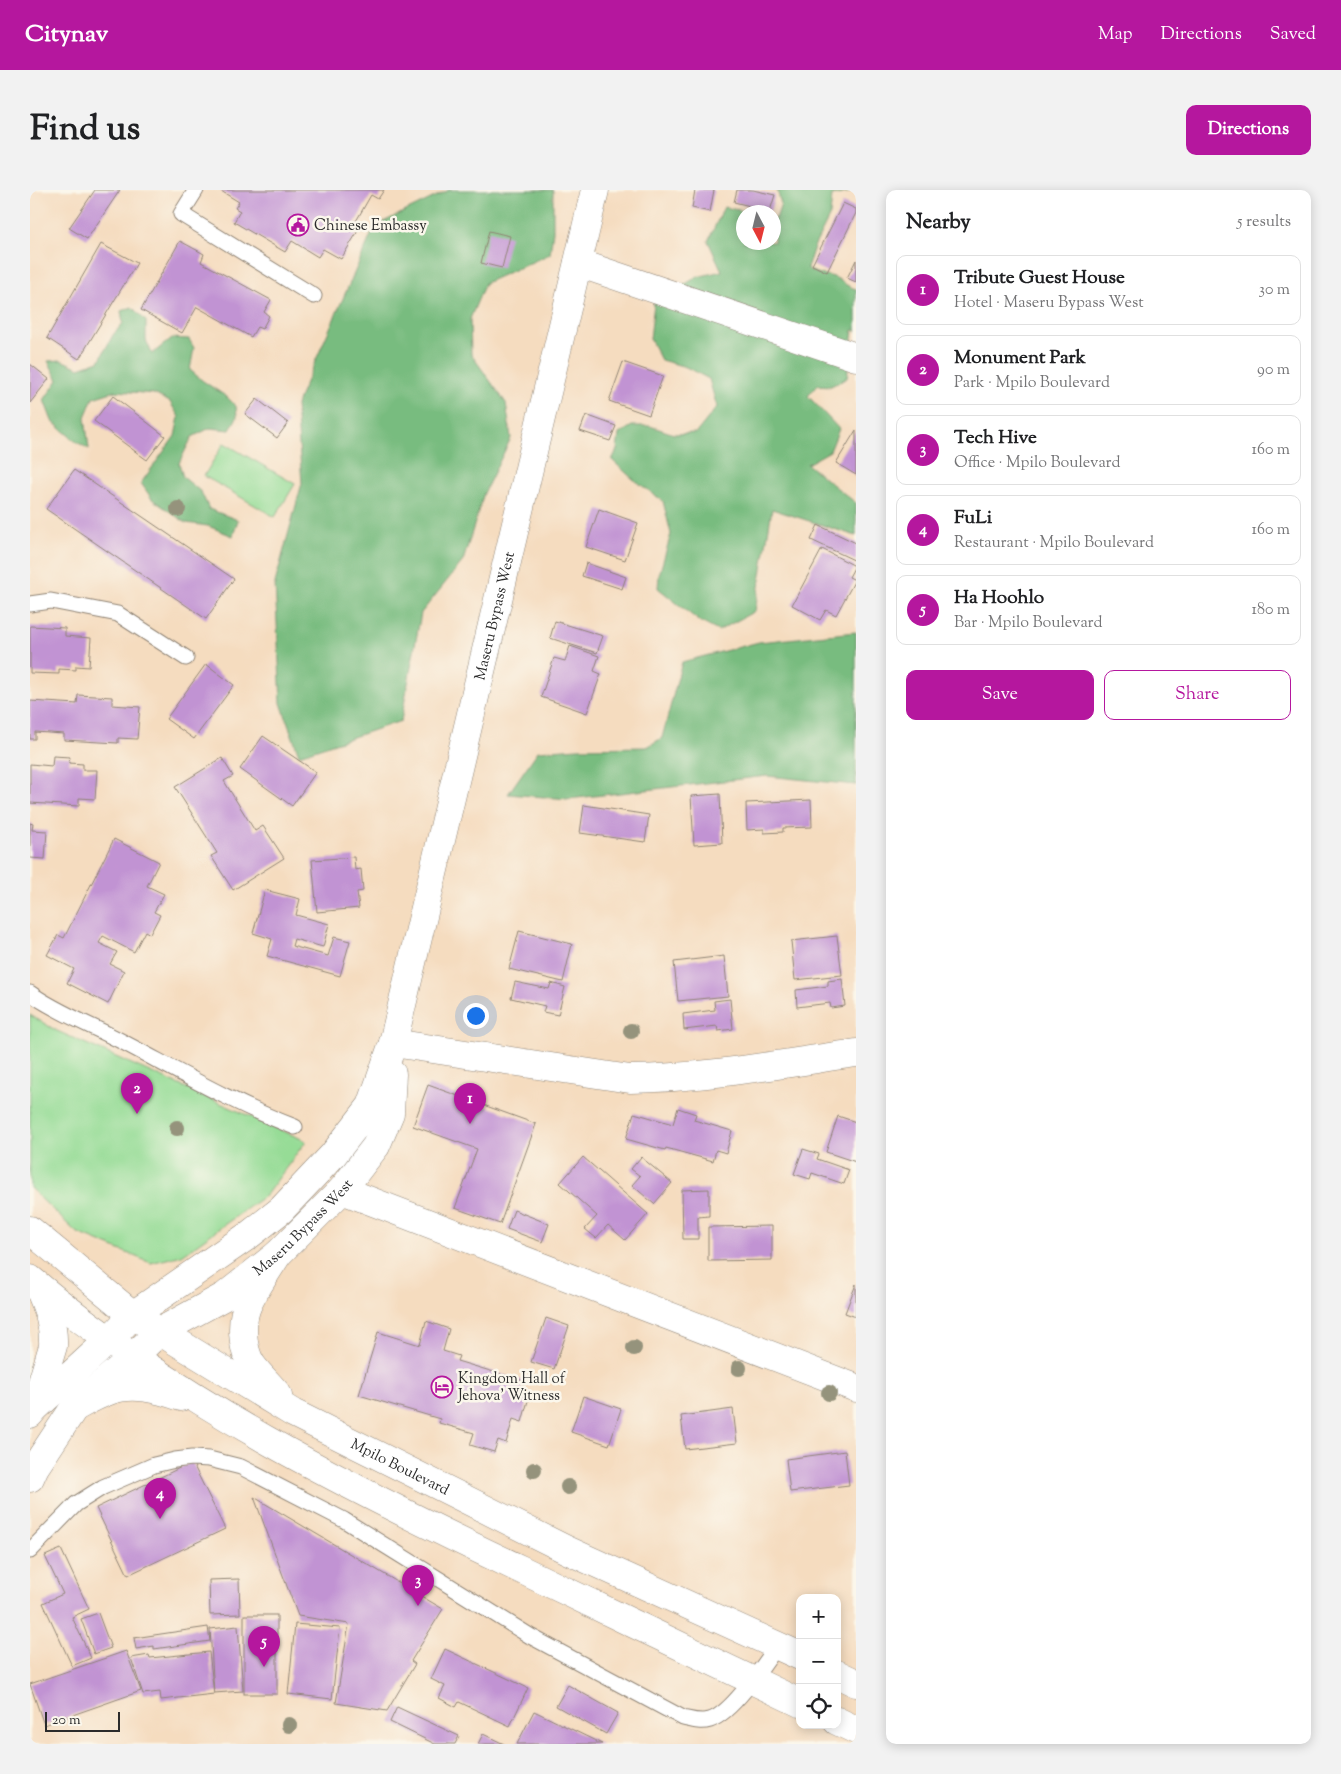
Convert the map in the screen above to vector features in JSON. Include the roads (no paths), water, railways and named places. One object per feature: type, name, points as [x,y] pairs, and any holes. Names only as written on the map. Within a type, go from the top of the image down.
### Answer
[{"type":"main road","name":"Maseru Bypass West","points":[[32,1411],[133,1316],[249,1235],[281,1210],[333,1155],[371,1106],[393,1043],[595,190]]},
{"type":"main road","points":[[578,263],[856,357]]},
{"type":"main road","name":"Maseru Bypass West","points":[[74,1408],[133,1358],[159,1332],[225,1296],[278,1254],[342,1190],[376,1146],[390,1113],[393,1043]]},
{"type":"main road","points":[[393,1043],[630,1079],[668,1079],[856,1053]]},
{"type":"main road","points":[[342,1190],[856,1388]]},
{"type":"main road","name":"Mpilo Boulevard","points":[[30,1230],[133,1316],[293,1413],[567,1550],[789,1651]]},
{"type":"main road","points":[[278,1254],[248,1305],[244,1320],[245,1348],[252,1364],[293,1413]]},
{"type":"main road","points":[[34,1282],[133,1358],[230,1419],[397,1510],[796,1701]]},
{"type":"main road","points":[[32,1411],[54,1338],[51,1320],[34,1282]]},
{"type":"main road","points":[[30,1478],[35,1467],[74,1408],[106,1392],[132,1387],[165,1392],[209,1405]]},
{"type":"main road","points":[[841,1676],[856,1683]]},
{"type":"main road","points":[[841,1723],[856,1730]]},
{"type":"lane","points":[[196,190],[181,214],[314,296]]},
{"type":"lane","points":[[30,604],[51,601],[118,614],[186,658]]},
{"type":"lane","points":[[30,993],[43,1002],[233,1101],[295,1127]]},
{"type":"lane","points":[[30,1551],[76,1504],[104,1487],[154,1465],[192,1458],[209,1459],[241,1467],[344,1520],[530,1636],[683,1718],[700,1722],[710,1720],[721,1714],[753,1681],[789,1651]]},
{"type":"place","name":"Chinese Embassy","points":[[298,225]]},
{"type":"place","name":"Monument Park","points":[[137,1114]]},
{"type":"place","name":"Tribute Guest House","points":[[470,1124]]},
{"type":"place","name":"Kingdom Hall of Jehova' Witness","points":[[442,1387]]},
{"type":"place","name":"FuLi","points":[[160,1519]]},
{"type":"place","name":"Tech Hive","points":[[418,1606]]},
{"type":"place","name":"Ha Hoohlo","points":[[264,1667]]}]
